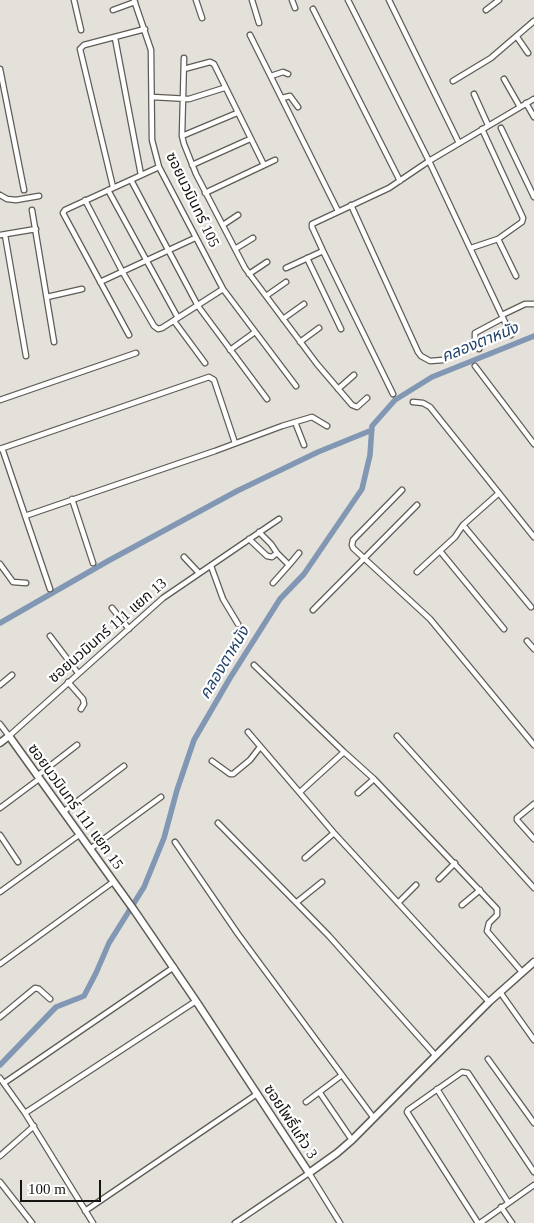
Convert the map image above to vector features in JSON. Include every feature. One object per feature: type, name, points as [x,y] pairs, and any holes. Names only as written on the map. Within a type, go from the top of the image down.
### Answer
[{"type":"street","points":[[74,0],[81,30]]},
{"type":"street","points":[[196,0],[202,18]]},
{"type":"street","points":[[252,0],[258,22]]},
{"type":"street","points":[[292,0],[294,8]]},
{"type":"street","points":[[348,0],[429,161],[511,335]]},
{"type":"street","points":[[389,0],[459,143]]},
{"type":"street","points":[[486,10],[499,0]]},
{"type":"street","points":[[113,10],[135,1]]},
{"type":"street","name":"ซอยนวมินทร์ 105","points":[[135,1],[151,50],[152,140],[159,168],[223,289],[296,386]]},
{"type":"street","points":[[314,9],[400,181]]},
{"type":"street","points":[[452,81],[491,58],[534,21]]},
{"type":"street","points":[[113,188],[80,49],[84,45],[145,29]]},
{"type":"street","points":[[250,35],[338,211]]},
{"type":"street","points":[[517,37],[528,53]]},
{"type":"street","points":[[115,38],[141,175]]},
{"type":"street","points":[[184,58],[182,136],[192,165],[235,249],[249,274],[300,342],[338,388],[354,406],[357,407],[367,398]]},
{"type":"street","points":[[184,69],[212,62],[264,165]]},
{"type":"street","points":[[0,69],[24,190]]},
{"type":"street","points":[[270,76],[283,72],[288,74]]},
{"type":"street","points":[[504,79],[520,107]]},
{"type":"street","points":[[152,97],[184,100],[224,88]]},
{"type":"street","points":[[474,94],[488,125]]},
{"type":"street","points":[[282,98],[290,96],[298,107]]},
{"type":"street","points":[[392,394],[323,251],[312,224],[383,191],[488,125],[534,100]]},
{"type":"street","points":[[526,104],[534,117]]},
{"type":"street","points":[[182,136],[237,113]]},
{"type":"street","points":[[501,128],[534,196]]},
{"type":"street","points":[[471,248],[498,238],[522,222],[523,218],[482,129]]},
{"type":"street","points":[[192,165],[250,139]]},
{"type":"street","points":[[206,193],[275,160]]},
{"type":"street","points":[[129,335],[63,213],[65,210],[85,200],[159,168]]},
{"type":"street","points":[[130,180],[198,306],[267,399]]},
{"type":"street","points":[[108,190],[176,320],[204,363]]},
{"type":"street","points":[[0,195],[7,199],[16,200],[38,196]]},
{"type":"street","points":[[85,200],[122,271],[155,328],[162,328],[176,320],[223,289]]},
{"type":"street","points":[[351,205],[418,352],[430,361],[443,360]]},
{"type":"street","points":[[32,210],[54,342]]},
{"type":"street","points":[[223,225],[238,215]]},
{"type":"street","points":[[26,356],[2,235],[36,229]]},
{"type":"street","points":[[100,282],[195,238]]},
{"type":"street","points":[[235,249],[253,238]]},
{"type":"street","points":[[498,238],[516,276]]},
{"type":"street","points":[[286,268],[323,251]]},
{"type":"street","points":[[307,258],[341,329]]},
{"type":"street","points":[[249,274],[267,262]]},
{"type":"street","points":[[266,296],[286,282]]},
{"type":"street","points":[[47,297],[82,289]]},
{"type":"street","points":[[283,319],[304,304]]},
{"type":"street","points":[[479,349],[474,338],[475,333],[525,304],[534,304]]},
{"type":"street","points":[[300,342],[319,328]]},
{"type":"street","points":[[230,350],[256,332]]},
{"type":"street","points":[[0,400],[136,353]]},
{"type":"street","points":[[475,366],[534,444]]},
{"type":"street","points":[[338,388],[354,375]]},
{"type":"street","points":[[50,588],[1,449],[209,377],[214,380],[235,444]]},
{"type":"street","points":[[413,402],[423,403],[430,407],[534,538]]},
{"type":"street","points":[[25,516],[295,422],[312,418],[326,426]]},
{"type":"street","points":[[295,422],[304,445]]},
{"type":"street","points":[[402,490],[353,540],[353,548],[430,619],[534,745]]},
{"type":"street","points":[[417,572],[455,537],[463,525],[499,494]]},
{"type":"street","points":[[72,499],[93,563]]},
{"type":"street","points":[[312,610],[417,505]]},
{"type":"street","name":"ซอยนวมินทร์ 111 แยก 13","points":[[9,736],[163,598],[279,519]]},
{"type":"street","points":[[463,525],[531,607]]},
{"type":"street","points":[[259,532],[289,565]]},
{"type":"street","points":[[249,540],[267,556],[277,553]]},
{"type":"street","points":[[440,551],[504,629]]},
{"type":"street","points":[[273,583],[299,553]]},
{"type":"street","points":[[184,556],[199,573]]},
{"type":"street","points":[[0,564],[13,582],[26,583]]},
{"type":"street","points":[[211,566],[223,599],[238,624]]},
{"type":"street","points":[[112,608],[129,629]]},
{"type":"street","points":[[50,636],[78,673]]},
{"type":"street","points":[[528,641],[534,649]]},
{"type":"street","points":[[254,665],[374,779],[497,908],[497,915],[489,923],[487,931],[522,972]]},
{"type":"street","points":[[0,685],[12,675]]},
{"type":"street","points":[[68,682],[84,701],[81,709]]},
{"type":"street","points":[[0,724],[9,736]]},
{"type":"street","points":[[248,732],[334,833],[489,1002]]},
{"type":"street","name":"ซอยนวมินทร์ 111 แยก 15","points":[[0,743],[9,736],[128,902]]},
{"type":"street","points":[[397,736],[534,888]]},
{"type":"street","points":[[0,808],[77,745]]},
{"type":"street","points":[[212,761],[230,774],[233,774],[246,764],[260,747]]},
{"type":"street","points":[[300,792],[344,752]]},
{"type":"street","points":[[63,812],[124,766]]},
{"type":"street","points":[[358,793],[374,779]]},
{"type":"street","points":[[90,849],[161,796]]},
{"type":"street","points":[[534,804],[517,818],[534,839]]},
{"type":"street","points":[[218,823],[297,902],[436,1056]]},
{"type":"street","points":[[305,858],[334,833]]},
{"type":"street","points":[[0,835],[18,862]]},
{"type":"street","points":[[0,892],[80,835]]},
{"type":"street","points":[[175,842],[238,934],[373,1118]]},
{"type":"street","points":[[439,879],[455,863]]},
{"type":"street","points":[[0,964],[113,882]]},
{"type":"street","points":[[297,902],[322,882]]},
{"type":"street","points":[[398,903],[416,885]]},
{"type":"street","points":[[462,905],[480,890]]},
{"type":"street","name":"ซอยโพธิ์แก้ว 3","points":[[128,902],[174,967],[309,1173],[352,1140],[489,1002],[534,962]]},
{"type":"street","points":[[4,1083],[174,967]]},
{"type":"street","points":[[0,1017],[35,988],[39,988],[50,999]]},
{"type":"street","points":[[500,992],[534,1040]]},
{"type":"street","points":[[26,1112],[196,1001]]},
{"type":"street","points":[[488,1059],[534,1123]]},
{"type":"street","points":[[534,1172],[468,1073],[462,1072],[407,1112],[479,1223],[534,1185]]},
{"type":"street","points":[[306,1102],[342,1075]]},
{"type":"street","points":[[0,1078],[26,1112],[93,1223]]},
{"type":"street","points":[[437,1089],[508,1202]]},
{"type":"street","points":[[320,1093],[352,1140]]},
{"type":"street","points":[[85,1211],[257,1094]]},
{"type":"street","points":[[0,1156],[34,1126]]},
{"type":"street","points":[[235,1223],[309,1173],[340,1223]]},
{"type":"street","points":[[0,1182],[32,1223]]},
{"type":"street","points":[[501,1207],[512,1223]]},
{"type":"waterway","name":"คลองตาหนัง","points":[[0,1065],[56,1007],[84,996],[109,943],[144,887],[164,838],[177,790],[194,740],[230,678],[280,599],[304,574],[362,489],[370,455],[372,426],[395,400],[432,377],[534,336]]},
{"type":"waterway","points":[[0,623],[108,561],[237,491],[318,452],[372,430]]}]
